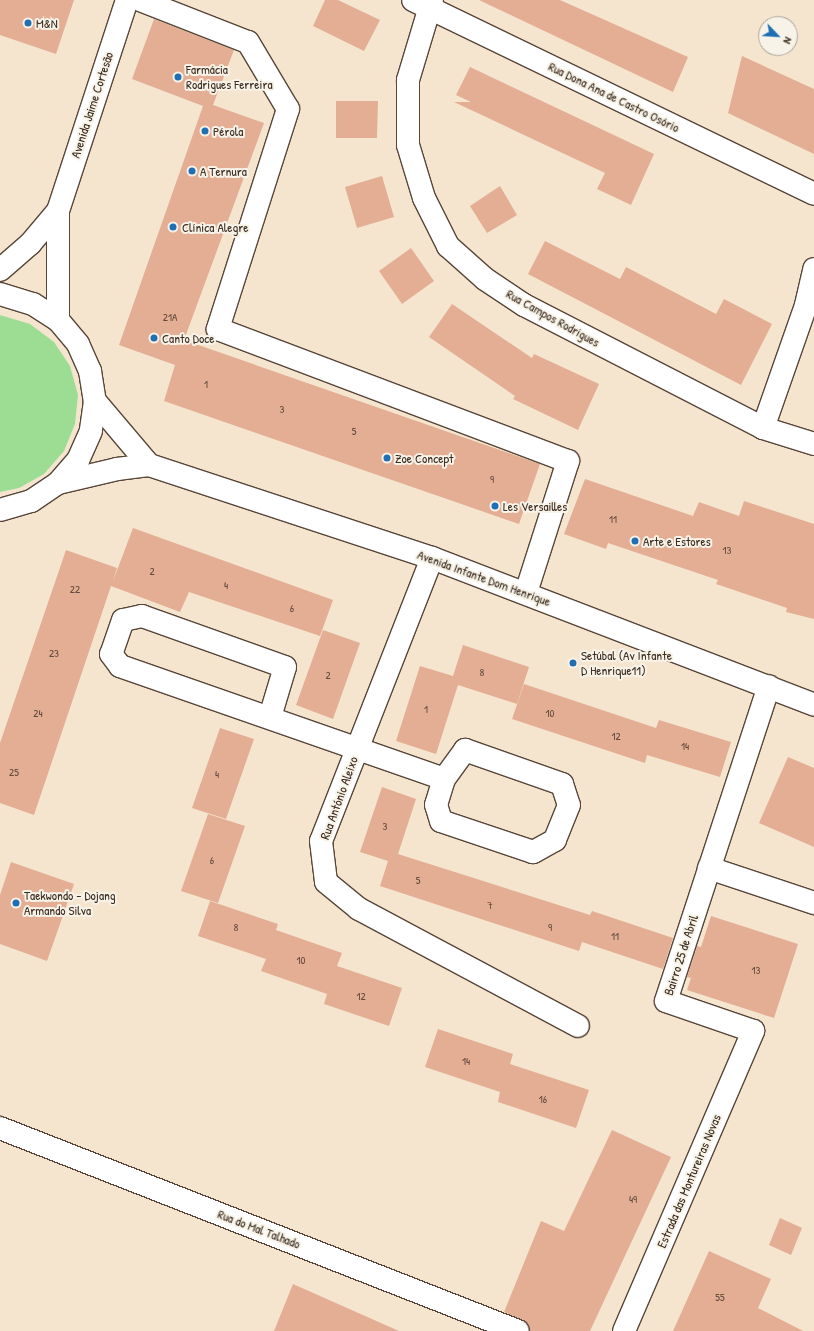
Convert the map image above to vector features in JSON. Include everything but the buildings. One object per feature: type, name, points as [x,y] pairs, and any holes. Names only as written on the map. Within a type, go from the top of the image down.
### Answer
[{"type":"street","name":"Avenida Jaime Cortesão","points":[[58,320],[58,211],[127,0]]},
{"type":"street","points":[[140,0],[248,42],[288,109],[218,329],[568,461],[526,594]]},
{"type":"street","name":"Rua Dona Ana de Castro Osório","points":[[425,3],[814,194]]},
{"type":"street","name":"Rua Campos Rodrigues","points":[[425,3],[408,80],[408,145],[424,198],[448,246],[485,279],[524,305],[763,428],[814,444]]},
{"type":"street","name":"Avenida Jaime Cortesão","points":[[0,270],[30,244],[58,211]]},
{"type":"street","points":[[763,428],[810,306],[814,269]]},
{"type":"street","points":[[0,294],[33,304],[58,320],[78,344],[90,371],[95,401],[88,438],[78,460],[58,483],[31,501],[0,510]]},
{"type":"street","points":[[95,401],[149,465]]},
{"type":"street","name":"Avenida Infante Dom Henrique","points":[[58,483],[116,469],[149,465],[432,558],[769,686],[814,705]]},
{"type":"street","name":"Rua António Aleixo","points":[[432,558],[321,841],[326,882],[359,909],[578,1026]]},
{"type":"street","points":[[270,717],[285,666],[142,616],[122,620],[111,654],[120,666],[270,717],[444,779]]},
{"type":"street","name":"Bairro 25 de Abril","points":[[753,1031],[666,1001],[769,686]]},
{"type":"street","points":[[465,750],[562,784],[569,805],[555,840],[533,852],[441,820],[436,805],[444,779],[465,750]]},
{"type":"street","points":[[709,868],[814,903]]},
{"type":"street","name":"Estrada das Montureiras Novas","points":[[624,1331],[753,1031]]},
{"type":"street","name":"Rua do Mal Talhado","points":[[0,1128],[518,1331]]},
{"type":"green space","points":[[0,315],[30,324],[54,342],[70,366],[78,395],[75,424],[64,451],[44,474],[19,488],[0,492]]},
{"type":"place","name":"M&N","points":[[28,23]]},
{"type":"place","name":"Farmácia Rodrigues Ferreira","points":[[178,77]]},
{"type":"place","name":"Pérola","points":[[205,131]]},
{"type":"place","name":"A Ternura","points":[[192,171]]},
{"type":"place","name":"Clínica Alegre","points":[[173,227]]},
{"type":"place","name":"Canto Doce","points":[[154,338]]},
{"type":"place","name":"Zoe Concept","points":[[387,458]]},
{"type":"place","name":"Les Versailles","points":[[495,506]]},
{"type":"place","name":"Arte e Estores","points":[[635,541]]},
{"type":"place","name":"Setúbal (Av Infante D Henrique11)","points":[[573,663]]},
{"type":"place","name":"Taekwondo - Dojang Armando Silva","points":[[16,903]]}]
